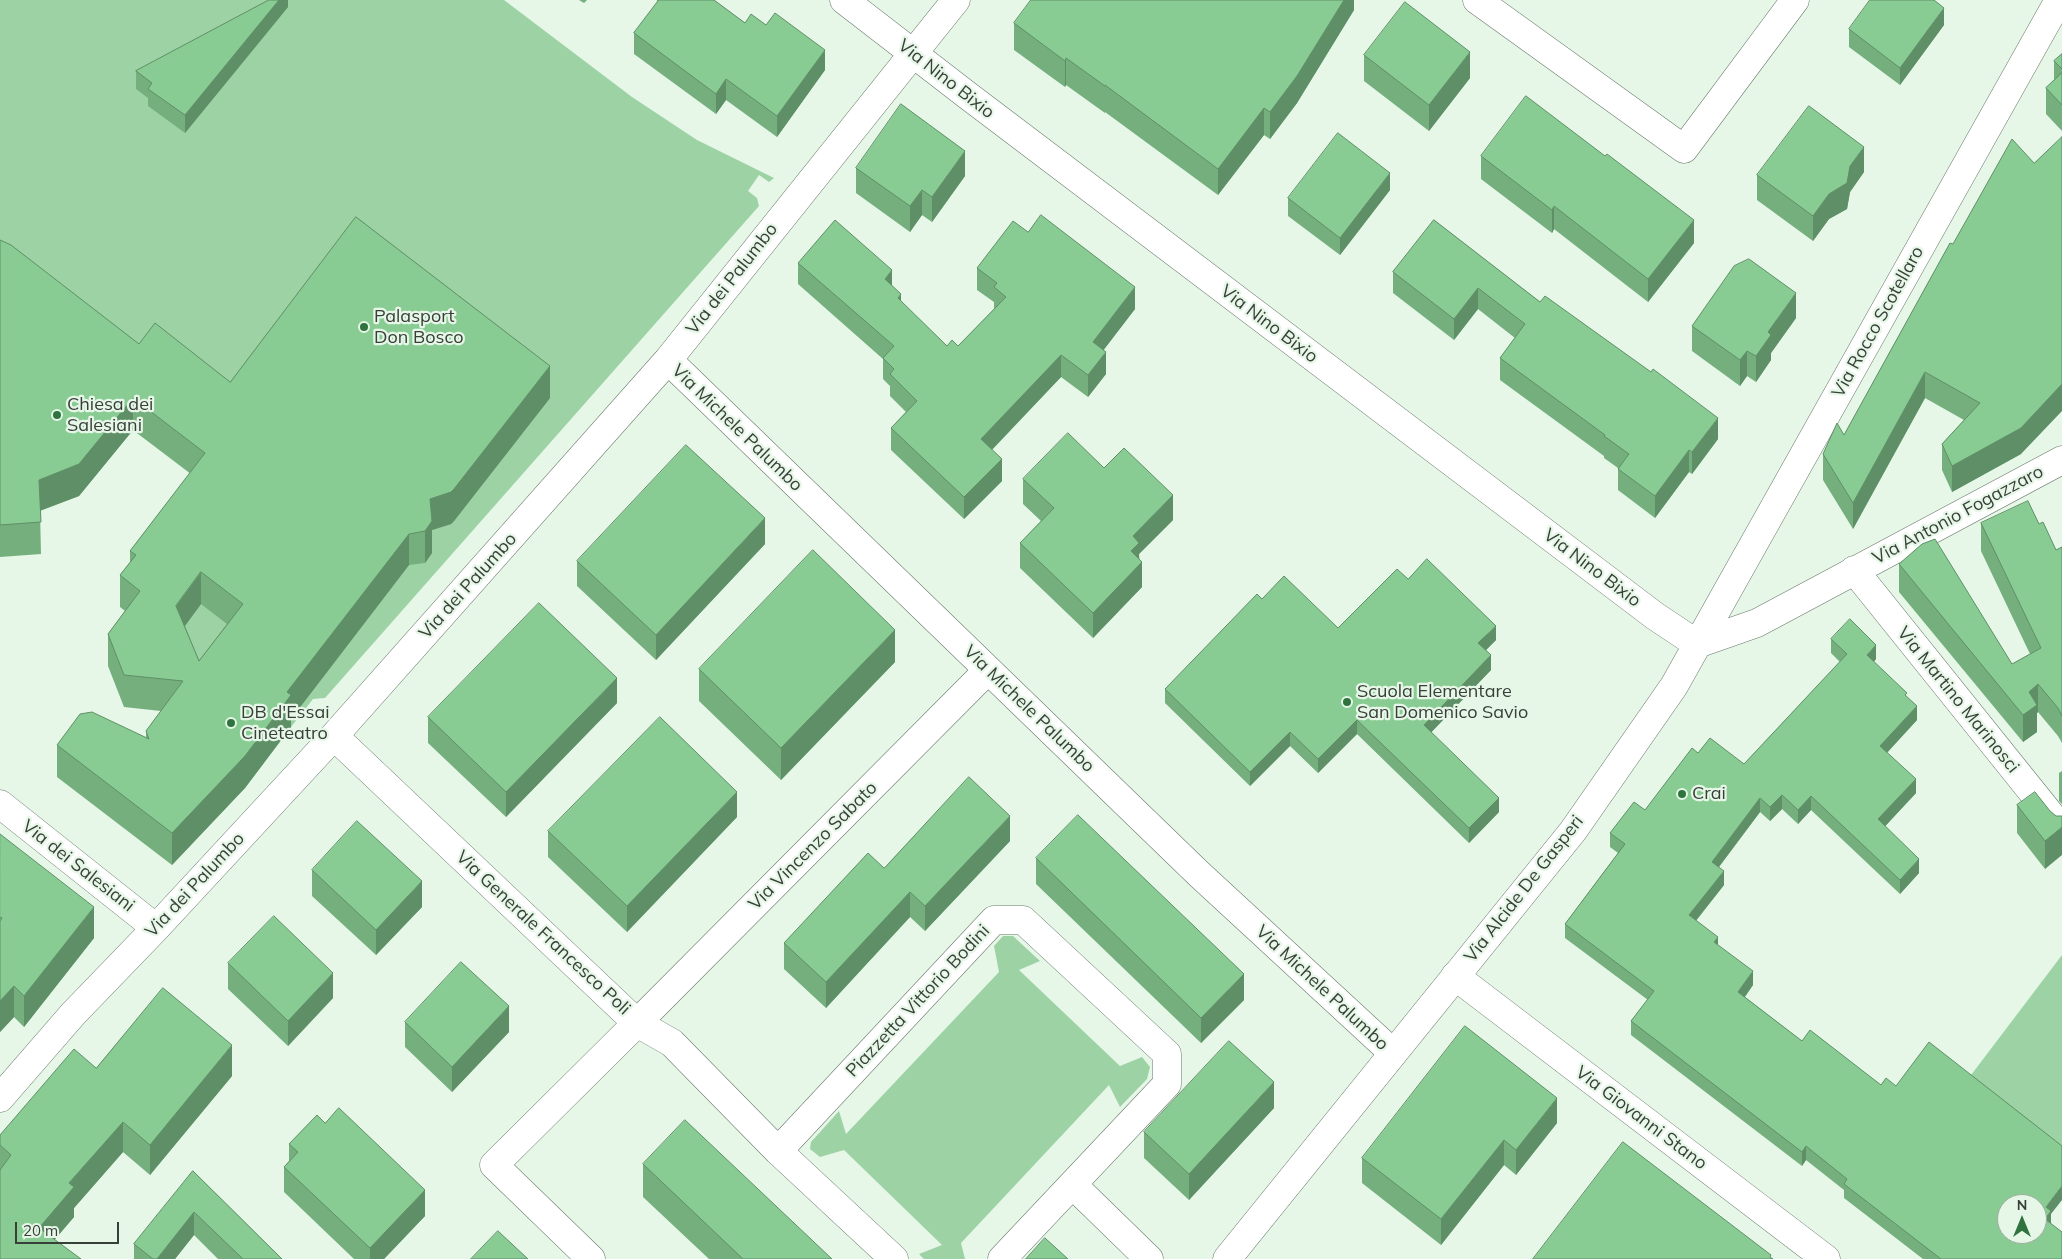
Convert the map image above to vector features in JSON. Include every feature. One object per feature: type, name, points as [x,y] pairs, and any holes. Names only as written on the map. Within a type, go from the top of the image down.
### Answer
[{"type":"street","name":"Via Nino Bixio","points":[[844,0],[912,54],[1655,616],[1697,644]]},
{"type":"street","name":"Via dei Palumbo","points":[[0,1098],[73,1014],[156,928],[334,736],[668,360],[956,0]]},
{"type":"street","points":[[1477,0],[1684,150],[1795,0]]},
{"type":"street","name":"Via Rocco Scotellaro","points":[[1697,644],[2052,3]]},
{"type":"street","name":"Via Michele Palumbo","points":[[668,360],[1199,874],[1394,1053]]},
{"type":"street","name":"Via Antonio Fogazzaro","points":[[1854,570],[2062,460]]},
{"type":"street","points":[[1697,644],[1757,623],[1854,570]]},
{"type":"street","name":"Via Martino Marinosci","points":[[1854,570],[2062,829]]},
{"type":"street","name":"Via Alcide De Gasperi","points":[[1227,1259],[1573,831],[1674,686],[1697,644]]},
{"type":"street","name":"Via Vincenzo Sabato","points":[[637,1023],[988,670]]},
{"type":"street","name":"Via Generale Francesco Poli","points":[[334,736],[637,1023],[494,1165],[591,1259]]},
{"type":"street","name":"Via dei Salesiani","points":[[0,804],[156,928]]},
{"type":"street","name":"Piazzetta Vittorio Bodini","points":[[778,1151],[994,920],[1023,920],[1168,1054],[1167,1084],[1002,1259]]},
{"type":"street","name":"Via Giovanni Stano","points":[[1456,976],[1826,1259]]},
{"type":"street","points":[[637,1023],[672,1043],[778,1151],[894,1259]]},
{"type":"street","points":[[1073,1185],[1149,1259]]},
{"type":"green space","name":"Palasport Don Bosco","points":[[0,0],[504,0],[632,97],[697,140],[774,178],[769,182],[759,175],[748,191],[757,198],[759,206],[325,698],[313,699],[291,727],[217,670],[204,687],[176,638],[205,485],[111,413],[0,272]]},
{"type":"green space","points":[[1003,936],[1013,936],[1040,961],[1019,970],[1120,1066],[1142,1057],[1150,1067],[1147,1079],[1120,1107],[1109,1085],[961,1243],[965,1259],[924,1259],[919,1254],[942,1245],[844,1150],[820,1157],[810,1149],[811,1142],[839,1111],[846,1134],[999,972],[994,946]]},
{"type":"green space","points":[[2062,955],[2062,1160],[1965,1083]]},
{"type":"building","points":[[269,0],[279,0],[185,115],[148,89],[152,83],[136,71]]},
{"type":"building","points":[[659,0],[714,0],[745,23],[751,14],[766,25],[775,13],[825,50],[777,116],[726,79],[716,94],[634,33]]},
{"type":"building","points":[[1031,0],[1344,0],[1297,76],[1270,112],[1264,108],[1218,169],[1105,85],[1066,58],[1065,61],[1014,23]]},
{"type":"building","points":[[1870,0],[1934,0],[1944,8],[1900,68],[1849,29]]},
{"type":"building","points":[[1405,2],[1470,52],[1429,105],[1364,55]]},
{"type":"building","points":[[2062,54],[2062,69],[2054,61]]},
{"type":"building","points":[[2062,73],[2062,105],[2046,88]]},
{"type":"building","points":[[1526,96],[1694,220],[1648,279],[1554,206],[1552,210],[1481,156]]},
{"type":"building","points":[[901,104],[965,151],[932,197],[922,190],[910,206],[856,168]]},
{"type":"building","points":[[1809,106],[1864,147],[1850,166],[1847,183],[1829,194],[1813,216],[1757,175]]},
{"type":"building","points":[[1338,133],[1390,173],[1340,238],[1288,198]]},
{"type":"building","points":[[2062,137],[2062,384],[2021,428],[1952,466],[1942,444],[1980,403],[1925,372],[1853,503],[1823,454],[1837,423],[1844,435],[1950,243],[1953,244],[2012,139],[2034,163]]},
{"type":"building","points":[[1041,215],[1135,287],[1093,342],[1106,352],[1088,375],[1061,355],[981,439],[1002,459],[964,497],[891,428],[917,401],[890,374],[894,369],[883,358],[894,346],[798,263],[835,220],[892,270],[885,279],[901,294],[898,298],[947,346],[952,340],[958,346],[1006,297],[994,287],[997,283],[977,268],[1013,221],[1028,232]]},
{"type":"building","points":[[356,217],[550,366],[454,489],[451,492],[430,499],[432,521],[425,531],[409,534],[287,692],[291,695],[245,756],[172,833],[57,745],[80,714],[92,712],[149,739],[146,731],[183,681],[124,675],[108,634],[140,591],[120,575],[136,555],[130,551],[205,453],[133,398],[79,464],[39,480],[41,522],[0,525],[0,240],[11,245],[139,344],[155,323],[230,382]],"holes":[[[201,572],[243,604],[199,661],[176,606]]]},
{"type":"building","points":[[1434,220],[1540,302],[1545,296],[1651,372],[1653,369],[1718,418],[1692,452],[1689,450],[1655,496],[1618,469],[1629,454],[1500,358],[1525,324],[1478,288],[1454,319],[1393,272]]},
{"type":"building","points":[[1749,259],[1796,293],[1768,332],[1771,335],[1756,356],[1747,351],[1740,360],[1692,326],[1734,266]]},
{"type":"building","points":[[1068,433],[1104,468],[1124,448],[1173,495],[1133,536],[1139,543],[1131,551],[1142,562],[1093,613],[1020,543],[1054,508],[1023,479]]},
{"type":"building","points":[[686,445],[765,518],[656,635],[577,561]]},
{"type":"building","points":[[2028,501],[2039,524],[2043,522],[2056,550],[2062,547],[2062,716],[2058,708],[2038,684],[2029,692],[2037,705],[2023,715],[1899,564],[1922,544],[1935,539],[2012,664],[2041,648],[1981,523]]},
{"type":"building","points":[[813,550],[895,630],[781,748],[699,669]]},
{"type":"building","points":[[1427,559],[1496,626],[1478,643],[1491,655],[1424,725],[1499,798],[1469,828],[1357,720],[1318,759],[1290,732],[1250,772],[1165,689],[1257,594],[1262,599],[1284,576],[1338,628],[1397,569],[1408,579]]},
{"type":"building","points":[[539,603],[617,678],[506,792],[428,717]]},
{"type":"building","points":[[1850,619],[1876,645],[1867,655],[1907,693],[1905,695],[1917,706],[1880,746],[1916,779],[1878,819],[1919,859],[1900,880],[1811,796],[1798,810],[1782,795],[1770,807],[1760,798],[1712,862],[1724,871],[1689,915],[1718,937],[1714,942],[1753,971],[1738,992],[1802,1041],[1810,1030],[1881,1085],[1886,1078],[1896,1086],[1929,1042],[2062,1146],[2062,1186],[2047,1206],[2047,1194],[1997,1194],[1997,1244],[2047,1244],[2047,1221],[2062,1232],[2062,1259],[1941,1259],[1844,1184],[1847,1179],[1806,1146],[1802,1152],[1631,1021],[1654,991],[1565,924],[1625,844],[1610,833],[1634,802],[1645,810],[1692,748],[1698,753],[1710,738],[1744,764],[1847,654],[1831,639]]},
{"type":"building","points":[[660,717],[737,792],[627,906],[548,831]]},
{"type":"building","points":[[969,777],[1010,816],[925,906],[910,892],[826,982],[784,943],[868,853],[884,868]]},
{"type":"building","points":[[2035,792],[2050,811],[2056,816],[2062,816],[2062,827],[2045,841],[2017,805]]},
{"type":"building","points":[[1078,815],[1244,974],[1201,1018],[1036,858]]},
{"type":"building","points":[[357,821],[422,881],[376,930],[312,870]]},
{"type":"building","points":[[0,834],[94,907],[24,996],[14,986],[0,1001],[0,921],[2,918],[0,917]]},
{"type":"building","points":[[274,916],[333,973],[288,1021],[228,963]]},
{"type":"building","points":[[461,962],[509,1006],[452,1067],[405,1022]]},
{"type":"building","points":[[163,988],[232,1045],[150,1145],[123,1122],[69,1183],[74,1187],[39,1228],[81,1259],[0,1259],[0,1170],[11,1155],[0,1145],[0,1135],[74,1049],[96,1068]]},
{"type":"building","points":[[1465,1026],[1557,1098],[1516,1150],[1504,1140],[1441,1219],[1362,1158]]},
{"type":"building","points":[[1229,1041],[1274,1082],[1189,1174],[1144,1132]]},
{"type":"building","points":[[339,1108],[425,1190],[370,1248],[284,1167],[298,1152],[289,1144],[317,1115],[325,1123]]},
{"type":"building","points":[[685,1120],[832,1259],[743,1259],[643,1164]]},
{"type":"building","points":[[1623,1142],[1771,1255],[1770,1257],[1773,1259],[1533,1259]]},
{"type":"building","points":[[193,1171],[282,1259],[243,1259],[194,1212],[157,1259],[153,1259],[134,1244]]},
{"type":"building","points":[[2047,1208],[2051,1211],[2047,1216]]},
{"type":"building","points":[[498,1231],[528,1259],[471,1259]]},
{"type":"building","points":[[1045,1238],[1068,1259],[1026,1259]]},
{"type":"place","name":"Palasport Don Bosco","points":[[364,327]]},
{"type":"place","name":"Chiesa dei Salesiani","points":[[57,415]]},
{"type":"place","name":"Scuola Elementare San Domenico Savio","points":[[1347,702]]},
{"type":"place","name":"DB d'Essai Cineteatro","points":[[231,723]]},
{"type":"place","name":"Crai","points":[[1682,794]]}]
